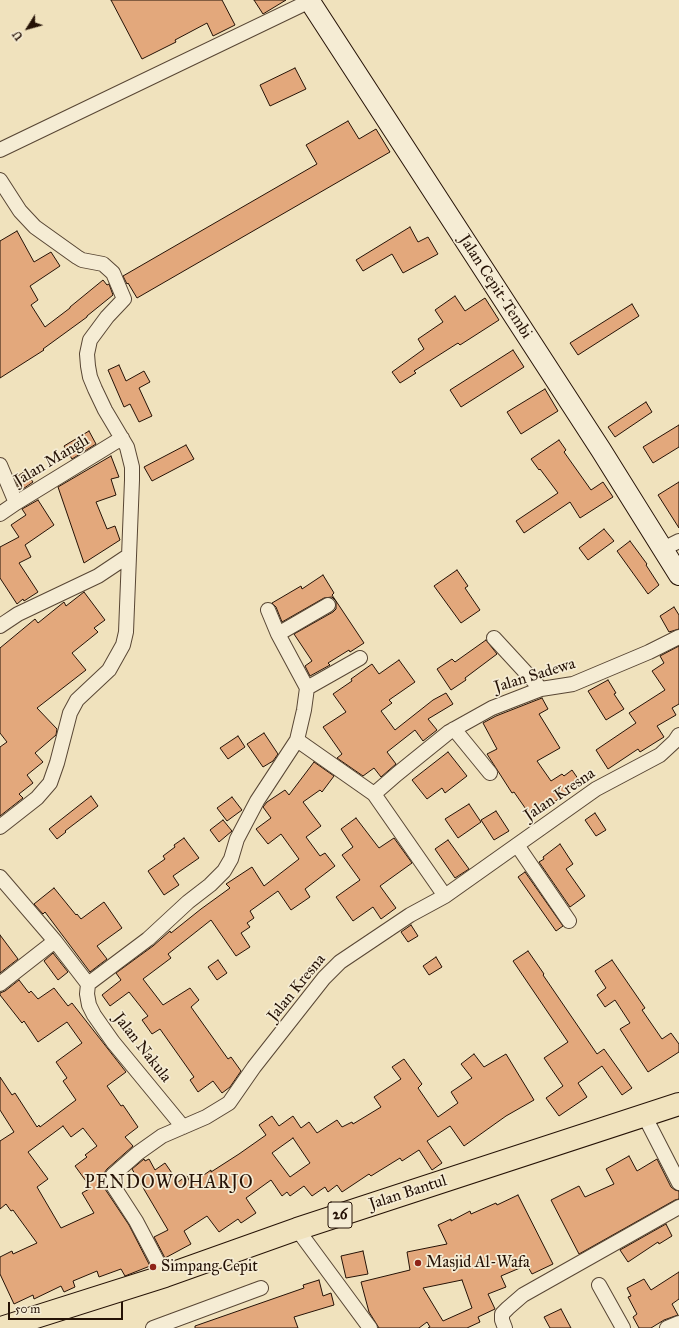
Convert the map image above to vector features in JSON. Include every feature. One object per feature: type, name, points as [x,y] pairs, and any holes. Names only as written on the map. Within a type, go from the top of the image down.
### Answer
[{"type":"main road","name":"Jalan Cepit-Tembi","points":[[309,0],[601,450],[671,545],[679,575]]},
{"type":"main road","name":"Jalan Bantul","points":[[1,1328],[32,1324],[297,1229],[679,1104]]},
{"type":"street","points":[[0,150],[309,0]]},
{"type":"street","points":[[0,180],[20,211],[35,227],[82,260],[103,264],[113,273],[124,299],[96,330],[90,340],[87,354],[90,377],[114,426],[127,447],[132,467],[126,632],[123,645],[120,653],[109,670],[77,700],[70,713],[58,763],[50,783],[37,798],[0,827]]},
{"type":"street","name":"Jalan Mangli","points":[[0,514],[122,438]]},
{"type":"street","points":[[0,465],[16,503]]},
{"type":"street","points":[[0,626],[18,614],[98,576],[128,556]]},
{"type":"street","points":[[278,634],[328,605]]},
{"type":"street","points":[[0,877],[55,940],[88,984],[148,939],[188,902],[210,885],[224,871],[231,859],[238,839],[257,801],[296,740],[304,710],[307,688],[278,634],[268,610]]},
{"type":"street","name":"Jalan Sadewa","points":[[374,794],[454,729],[492,708],[541,690],[572,684],[649,652],[679,637]]},
{"type":"street","points":[[494,638],[541,690]]},
{"type":"street","points":[[307,688],[360,658]]},
{"type":"street","points":[[454,729],[490,773]]},
{"type":"street","name":"Jalan Kresna","points":[[165,1276],[136,1221],[114,1187],[111,1178],[121,1167],[162,1136],[219,1110],[229,1103],[254,1067],[324,978],[340,962],[410,915],[445,896],[596,789],[660,755],[675,741],[679,735]]},
{"type":"street","points":[[296,740],[374,794],[445,896]]},
{"type":"street","points":[[517,845],[569,921]]},
{"type":"street","points":[[0,984],[55,940]]},
{"type":"street","name":"Jalan Nakula","points":[[88,984],[87,994],[89,1005],[94,1015],[113,1042],[183,1127]]},
{"type":"street","points":[[644,1115],[679,1183]]},
{"type":"street","points":[[505,1328],[502,1320],[502,1314],[523,1296],[679,1207]]},
{"type":"street","points":[[297,1229],[370,1328]]},
{"type":"street","points":[[599,1285],[622,1328]]},
{"type":"street","points":[[153,1328],[261,1288]]},
{"type":"street","points":[[667,1328],[679,1323]]},
{"type":"building","points":[[111,0],[222,0],[235,25],[213,36],[207,23],[175,40],[176,42],[142,59]]},
{"type":"building","points":[[254,0],[286,0],[263,14]]},
{"type":"building","points":[[295,68],[306,89],[270,106],[260,85]]},
{"type":"building","points":[[348,121],[359,139],[376,129],[390,152],[137,298],[123,276],[317,164],[306,145]]},
{"type":"building","points":[[410,227],[418,242],[428,237],[438,254],[403,273],[392,254],[363,271],[356,260]]},
{"type":"building","points":[[17,231],[34,262],[51,252],[60,266],[30,286],[38,300],[31,305],[45,327],[103,280],[107,285],[109,284],[113,295],[87,317],[43,349],[44,350],[0,378],[0,241]]},
{"type":"building","points":[[455,296],[465,311],[485,298],[499,320],[460,345],[458,343],[414,371],[416,373],[400,383],[392,372],[424,349],[418,339],[443,322],[435,310]]},
{"type":"building","points":[[632,304],[639,316],[578,355],[570,343]]},
{"type":"building","points":[[513,350],[524,367],[461,407],[450,390]]},
{"type":"building","points":[[119,365],[126,381],[144,371],[150,382],[139,388],[152,416],[139,422],[130,404],[124,407],[108,370]]},
{"type":"building","points":[[545,389],[558,411],[521,434],[507,412]]},
{"type":"building","points":[[646,402],[652,412],[615,437],[608,427]]},
{"type":"building","points":[[679,425],[679,447],[653,463],[643,447]]},
{"type":"building","points":[[89,431],[96,444],[72,459],[64,446]]},
{"type":"building","points":[[559,440],[566,450],[564,452],[591,490],[603,482],[613,497],[580,518],[570,502],[524,533],[516,521],[558,493],[531,459]]},
{"type":"building","points":[[186,445],[194,459],[152,481],[144,467]]},
{"type":"building","points":[[111,456],[119,477],[111,479],[116,495],[96,502],[107,529],[115,526],[120,540],[84,563],[58,487]]},
{"type":"building","points":[[25,471],[33,482],[20,491],[15,478]]},
{"type":"building","points":[[679,482],[679,528],[658,495]]},
{"type":"building","points":[[38,500],[54,525],[25,545],[31,557],[19,563],[38,592],[24,601],[23,599],[17,604],[0,578],[0,547],[19,537],[11,525],[26,515],[22,509]]},
{"type":"building","points":[[604,529],[614,541],[588,560],[579,548]]},
{"type":"building","points":[[630,541],[647,564],[646,565],[659,585],[648,594],[617,551]]},
{"type":"building","points":[[457,570],[468,586],[465,588],[480,610],[461,623],[434,586]]},
{"type":"building","points":[[323,575],[334,593],[332,595],[336,601],[332,597],[324,598],[282,622],[276,607],[272,603],[301,586],[302,589]]},
{"type":"building","points":[[84,592],[105,620],[94,628],[98,632],[72,653],[86,670],[37,708],[57,729],[56,735],[35,753],[43,762],[27,775],[33,783],[19,794],[23,798],[0,816],[0,747],[7,742],[0,733],[0,648],[35,619],[38,623],[64,602],[66,606]]},
{"type":"building","points":[[336,601],[364,643],[350,652],[349,650],[328,663],[330,665],[310,676],[305,666],[312,661],[294,634],[333,612],[336,609]]},
{"type":"building","points":[[674,607],[679,615],[679,629],[669,632],[660,616]]},
{"type":"building","points":[[486,640],[497,654],[465,678],[466,680],[451,690],[437,669],[452,659],[455,662]]},
{"type":"building","points":[[679,646],[679,704],[672,708],[676,715],[657,726],[664,737],[640,752],[638,749],[608,769],[596,750],[636,723],[629,713],[665,690],[652,671],[664,663],[660,656]]},
{"type":"building","points":[[399,660],[415,682],[389,700],[392,703],[381,711],[395,730],[433,700],[446,693],[453,704],[428,719],[437,730],[423,741],[415,730],[387,752],[396,764],[381,777],[374,768],[363,776],[337,758],[342,754],[323,727],[346,712],[333,694],[352,681],[351,679],[372,664],[379,674]]},
{"type":"building","points":[[608,680],[616,693],[614,694],[624,709],[606,720],[588,691]]},
{"type":"building","points":[[542,698],[548,709],[539,714],[560,748],[537,761],[551,781],[562,774],[564,776],[572,770],[581,783],[547,807],[545,805],[530,815],[514,792],[512,793],[487,754],[497,749],[483,723],[496,716]]},
{"type":"building","points":[[264,733],[278,754],[273,761],[263,767],[247,744]]},
{"type":"building","points":[[238,736],[245,747],[228,759],[220,748]]},
{"type":"building","points":[[448,752],[467,776],[445,793],[442,788],[427,799],[412,780]]},
{"type":"building","points":[[314,762],[334,776],[322,792],[320,790],[303,802],[321,826],[306,837],[320,856],[325,853],[335,866],[305,889],[310,897],[291,910],[278,891],[250,911],[254,918],[247,923],[250,927],[241,933],[250,947],[236,956],[211,920],[168,954],[171,958],[143,979],[163,1005],[190,988],[199,1000],[191,1007],[228,1059],[231,1057],[241,1071],[230,1087],[222,1093],[213,1081],[198,1092],[190,1080],[194,1077],[160,1029],[152,1034],[142,1020],[148,1016],[129,992],[110,1006],[102,995],[121,980],[116,973],[153,946],[170,931],[171,933],[230,888],[226,884],[252,867],[264,886],[299,859],[281,834],[268,844],[256,829],[271,818],[263,807],[267,802],[285,790],[289,795]]},
{"type":"building","points":[[91,796],[98,806],[65,831],[66,832],[57,839],[49,829]]},
{"type":"building","points":[[232,797],[242,810],[227,821],[217,808]]},
{"type":"building","points":[[469,804],[481,822],[458,838],[445,819]]},
{"type":"building","points":[[496,811],[509,831],[494,840],[481,820]]},
{"type":"building","points":[[595,813],[606,830],[596,836],[585,820]]},
{"type":"building","points":[[356,818],[379,848],[394,838],[412,863],[380,886],[396,908],[381,919],[373,907],[353,921],[336,897],[360,880],[342,855],[353,847],[341,829]]},
{"type":"building","points":[[223,820],[232,831],[219,842],[210,830]]},
{"type":"building","points":[[184,838],[199,858],[173,876],[179,885],[164,895],[148,871],[165,859],[163,856]]},
{"type":"building","points":[[448,840],[469,869],[455,878],[435,849]]},
{"type":"building","points":[[560,844],[573,864],[566,869],[585,896],[570,907],[539,862]]},
{"type":"building","points":[[525,872],[563,926],[556,931],[518,877]]},
{"type":"building","points":[[54,888],[81,919],[104,902],[122,928],[97,946],[107,959],[90,972],[45,912],[43,914],[34,904]]},
{"type":"building","points":[[411,925],[418,936],[408,942],[401,932]]},
{"type":"building","points":[[0,935],[18,959],[0,973]]},
{"type":"building","points":[[528,951],[597,1054],[604,1049],[632,1088],[622,1095],[602,1066],[578,1083],[587,1097],[559,1116],[546,1098],[563,1086],[544,1058],[568,1042],[513,961]]},
{"type":"building","points":[[53,953],[68,972],[58,980],[44,961]]},
{"type":"building","points":[[436,957],[442,967],[429,975],[423,966]]},
{"type":"building","points":[[218,960],[227,973],[217,980],[208,967]]},
{"type":"building","points":[[612,960],[645,1008],[642,1010],[662,1039],[671,1033],[679,1044],[679,1052],[648,1072],[620,1029],[630,1023],[615,1000],[605,1007],[597,995],[606,988],[595,971]]},
{"type":"building","points":[[19,980],[29,993],[31,991],[38,999],[54,988],[68,1006],[72,1003],[126,1072],[107,1086],[121,1106],[123,1105],[138,1127],[125,1137],[133,1146],[107,1169],[102,1176],[105,1189],[129,1225],[150,1266],[125,1276],[121,1269],[99,1277],[97,1271],[73,1281],[75,1287],[64,1292],[61,1286],[34,1299],[33,1295],[14,1304],[0,1274],[0,1257],[12,1251],[13,1254],[37,1243],[13,1210],[11,1211],[6,1204],[0,1209],[0,1141],[14,1132],[0,1110],[0,1077],[12,1095],[15,1093],[37,1127],[39,1125],[40,1127],[76,1100],[63,1081],[67,1078],[56,1062],[82,1043],[67,1022],[38,1042],[24,1021],[22,1023],[0,995],[0,993]],"holes":[[[63,1126],[71,1137],[83,1128],[97,1146],[85,1155],[87,1157],[75,1166],[91,1188],[82,1193],[94,1213],[61,1228],[37,1187],[48,1179],[28,1152]]]},
{"type":"building","points":[[474,1054],[484,1067],[506,1054],[534,1100],[506,1116],[464,1146],[450,1126],[427,1141],[442,1163],[432,1170],[419,1150],[402,1161],[400,1158],[371,1176],[369,1174],[342,1192],[337,1185],[328,1192],[325,1187],[312,1196],[304,1186],[290,1196],[287,1192],[282,1196],[271,1180],[246,1198],[256,1213],[241,1223],[238,1219],[219,1232],[207,1216],[184,1231],[191,1244],[165,1258],[154,1237],[168,1230],[132,1169],[144,1159],[145,1161],[149,1159],[155,1170],[165,1163],[178,1182],[187,1176],[191,1184],[266,1135],[259,1125],[272,1116],[279,1126],[293,1116],[301,1128],[309,1122],[317,1133],[337,1120],[342,1127],[352,1122],[353,1124],[381,1107],[374,1097],[401,1079],[392,1067],[404,1059],[422,1084],[418,1088],[438,1117],[458,1103],[451,1092],[472,1078],[461,1064]],"holes":[[[293,1138],[310,1163],[290,1177],[272,1153]]]},
{"type":"building","points":[[629,1156],[637,1171],[657,1159],[671,1187],[679,1191],[679,1199],[579,1254],[551,1200],[579,1186],[585,1197],[614,1184],[606,1169]]},
{"type":"building","points":[[518,1195],[553,1264],[532,1274],[527,1265],[501,1276],[506,1287],[488,1294],[495,1309],[478,1317],[480,1322],[467,1328],[428,1328],[430,1327],[427,1322],[419,1328],[379,1328],[369,1312],[361,1282],[410,1270],[407,1252],[447,1244],[438,1225],[451,1219],[451,1221],[470,1211],[471,1214],[496,1203],[497,1205]],"holes":[[[462,1280],[472,1308],[443,1321],[423,1288]]]},
{"type":"building","points":[[666,1224],[672,1236],[659,1244],[658,1242],[628,1262],[620,1250]]},
{"type":"building","points":[[363,1251],[368,1274],[346,1278],[341,1256]]},
{"type":"building","points":[[679,1272],[679,1299],[672,1304],[678,1315],[664,1320],[651,1328],[639,1328],[633,1317],[637,1314],[628,1297],[631,1296],[627,1288],[644,1279],[651,1290]]},
{"type":"building","points":[[319,1280],[323,1296],[331,1293],[334,1305],[294,1317],[298,1328],[195,1328],[195,1326],[304,1288],[303,1285]]},
{"type":"building","points":[[561,1309],[571,1328],[550,1328],[544,1317]]},
{"type":"place","name":"Masjid Al-Wafa","points":[[418,1263]]},
{"type":"place","name":"Simpang Cepit","points":[[153,1267]]},
{"type":"district","name":"PENDOWOHARJO","points":[[169,1184]]}]
